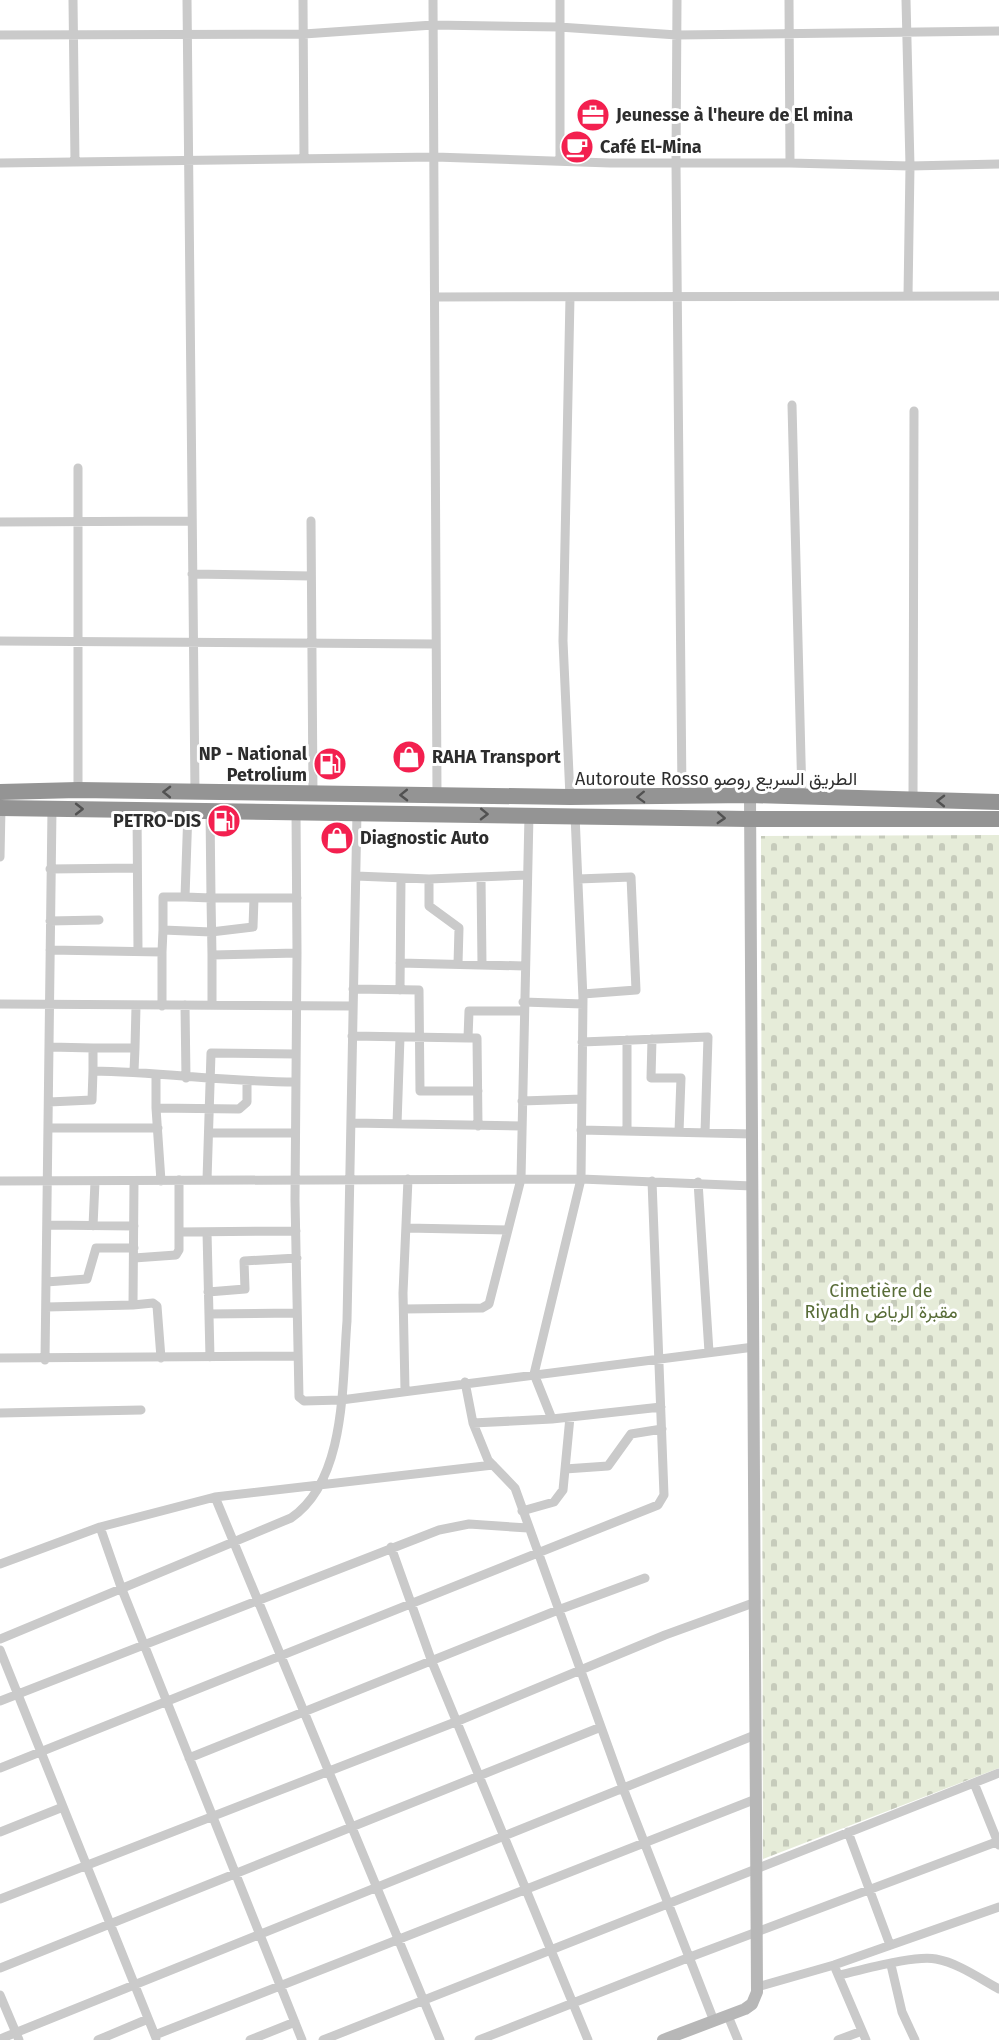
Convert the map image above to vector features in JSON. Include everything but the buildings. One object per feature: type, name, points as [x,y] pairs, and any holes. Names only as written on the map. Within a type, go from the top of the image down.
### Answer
[{"type":"highway","name":"Autoroute Rosso الطريق السريع روصو","points":[[0,802],[78,790],[570,797],[750,795],[999,802]]},
{"type":"highway","name":"Autoroute Rosso الطريق السريع روصو","points":[[0,802],[52,808],[576,814],[749,819],[999,819]]},
{"type":"street","points":[[73,0],[75,162]]},
{"type":"street","points":[[187,0],[195,793]]},
{"type":"street","points":[[303,0],[304,158]]},
{"type":"street","points":[[433,0],[437,794]]},
{"type":"street","points":[[560,0],[560,160]]},
{"type":"street","points":[[677,0],[676,163],[682,795]]},
{"type":"street","points":[[789,0],[790,163]]},
{"type":"street","points":[[906,0],[910,166],[908,296]]},
{"type":"street","points":[[0,35],[73,37],[304,34],[433,25],[559,27],[677,35],[907,30],[999,31]]},
{"type":"street","points":[[0,163],[435,157],[910,166],[999,164]]},
{"type":"street","points":[[436,297],[999,296]]},
{"type":"street","points":[[570,297],[563,641],[570,797]]},
{"type":"street","points":[[792,405],[802,798]]},
{"type":"street","points":[[912,801],[914,411]]},
{"type":"street","points":[[78,468],[76,641],[78,790]]},
{"type":"street","points":[[0,522],[77,524],[191,521]]},
{"type":"street","points":[[311,521],[314,794]]},
{"type":"street","points":[[192,574],[311,576]]},
{"type":"street","points":[[0,641],[312,645],[436,644]]},
{"type":"street","points":[[663,2040],[728,2016],[752,2004],[757,1987],[750,795]]},
{"type":"street","points":[[0,802],[0,856]]},
{"type":"street","points":[[45,1360],[52,808]]},
{"type":"street","points":[[137,809],[138,951]]},
{"type":"street","points":[[185,897],[188,810]]},
{"type":"street","points":[[210,810],[212,1005]]},
{"type":"street","points":[[296,811],[297,1258],[295,1313],[299,1397],[304,1401],[341,1400],[465,1382],[754,1347]]},
{"type":"street","points":[[0,1639],[234,1539],[291,1518],[299,1512],[320,1485],[331,1461],[341,1400],[352,1180],[352,1006],[357,812]]},
{"type":"street","points":[[404,1310],[489,1304],[521,1179],[529,814]]},
{"type":"street","points":[[552,1419],[534,1374],[581,1179],[583,999],[576,814]]},
{"type":"street","points":[[50,869],[137,868]]},
{"type":"street","points":[[356,876],[429,879],[527,875]]},
{"type":"street","points":[[481,877],[482,965]]},
{"type":"street","points":[[468,1038],[469,1011],[583,999],[636,990],[631,877],[578,879]]},
{"type":"street","points":[[400,990],[401,878]]},
{"type":"street","points":[[429,879],[429,906],[459,928],[458,964]]},
{"type":"street","points":[[162,1006],[163,897],[297,898]]},
{"type":"street","points":[[163,930],[212,932],[253,927],[254,898]]},
{"type":"street","points":[[50,921],[99,920]]},
{"type":"street","points":[[50,950],[162,952]]},
{"type":"street","points":[[212,955],[297,953]]},
{"type":"street","points":[[400,963],[524,966]]},
{"type":"street","points":[[353,989],[419,990],[420,1091],[478,1091]]},
{"type":"street","points":[[0,1004],[352,1006]]},
{"type":"street","points":[[185,1005],[186,1078]]},
{"type":"street","points":[[134,1071],[136,1006]]},
{"type":"street","points":[[352,1036],[477,1038],[478,1126]]},
{"type":"street","points":[[397,1124],[400,1037]]},
{"type":"street","points":[[582,1042],[708,1037],[705,1133]]},
{"type":"street","points":[[652,1039],[651,1078],[681,1078],[679,1132]]},
{"type":"street","points":[[627,1040],[627,1131]]},
{"type":"street","points":[[50,1047],[135,1047]]},
{"type":"street","points":[[49,1102],[92,1100],[93,1048]]},
{"type":"street","points":[[207,1180],[211,1053],[296,1054]]},
{"type":"street","points":[[93,1071],[134,1071],[210,1080],[296,1082]]},
{"type":"street","points":[[156,1074],[161,1181]]},
{"type":"street","points":[[156,1108],[239,1109],[245,1106],[247,1082]]},
{"type":"street","points":[[522,1101],[582,1099]]},
{"type":"street","points":[[352,1123],[522,1126]]},
{"type":"street","points":[[49,1128],[158,1128]]},
{"type":"street","points":[[581,1130],[752,1134]]},
{"type":"street","points":[[209,1133],[296,1133]]},
{"type":"street","points":[[405,1390],[404,1310],[408,1179]]},
{"type":"street","points":[[0,1181],[581,1179],[652,1180],[752,1186]]},
{"type":"street","points":[[46,1282],[87,1279],[96,1248],[176,1255],[179,1250],[179,1180]]},
{"type":"street","points":[[0,1768],[658,1505],[663,1501],[652,1180]]},
{"type":"street","points":[[133,1305],[134,1181]]},
{"type":"street","points":[[93,1226],[95,1182]]},
{"type":"street","points":[[698,1182],[709,1352]]},
{"type":"street","points":[[46,1225],[134,1226]]},
{"type":"street","points":[[406,1228],[508,1230]]},
{"type":"street","points":[[178,1232],[296,1231]]},
{"type":"street","points":[[207,1232],[210,1357]]},
{"type":"street","points":[[208,1292],[245,1289],[244,1261],[297,1258]]},
{"type":"street","points":[[46,1307],[153,1304],[157,1306],[160,1358]]},
{"type":"street","points":[[209,1314],[295,1313]]},
{"type":"street","points":[[0,1358],[45,1360],[297,1356]]},
{"type":"street","points":[[465,1382],[473,1423],[488,1460],[510,1481],[522,1510],[623,1788],[714,2021]]},
{"type":"street","points":[[473,1423],[552,1419],[661,1407]]},
{"type":"street","points":[[0,1413],[141,1410]]},
{"type":"street","points":[[522,1510],[554,1502],[563,1490],[570,1417]]},
{"type":"street","points":[[565,1469],[608,1466],[634,1432],[662,1429]]},
{"type":"street","points":[[0,1564],[100,1527],[215,1497],[493,1466]]},
{"type":"street","points":[[215,1497],[440,2040]]},
{"type":"street","points":[[0,1701],[258,1598],[439,1530],[469,1524],[528,1528]]},
{"type":"street","points":[[100,1527],[121,1587],[302,2040]]},
{"type":"street","points":[[391,1547],[432,1662],[458,1720],[588,2040]]},
{"type":"street","points":[[189,1758],[558,1610],[645,1578]]},
{"type":"street","points":[[0,1899],[458,1720],[665,1635],[756,1602]]},
{"type":"street","points":[[0,1650],[156,2037],[756,1799]]},
{"type":"street","points":[[0,1968],[602,1728]]},
{"type":"street","points":[[0,2039],[17,2036],[260,1934],[755,1735]]},
{"type":"street","points":[[323,2040],[999,1773]]},
{"type":"street","points":[[479,2040],[690,1957],[999,1842],[974,1783]]},
{"type":"street","points":[[0,1832],[63,1807]]},
{"type":"street","points":[[848,1832],[891,1945]]},
{"type":"street","points":[[757,1987],[834,1965],[999,1907]]},
{"type":"street","points":[[838,1975],[919,1958],[936,1959],[964,1969],[999,1989]]},
{"type":"street","points":[[834,1965],[864,2035],[838,2040]]},
{"type":"street","points":[[891,1965],[902,2012],[915,2040]]},
{"type":"street","points":[[0,1995],[17,2036]]},
{"type":"street","points":[[728,2016],[738,2040]]},
{"type":"street","points":[[98,2040],[148,2019]]},
{"type":"street","points":[[250,2040],[295,2022]]},
{"type":"green space","name":"Cimetière de Riyadh مقبرة الرياض","points":[[999,835],[999,1768],[763,1859],[761,836]]},
{"type":"place","name":"Jeunesse à l'heure de El mina","points":[[593,115]]},
{"type":"place","name":"Café El-Mina","points":[[577,147]]},
{"type":"place","name":"RAHA Transport","points":[[409,757]]},
{"type":"place","name":"NP - National Petrolium","points":[[330,764]]},
{"type":"place","name":"PETRO-DIS","points":[[224,821]]},
{"type":"place","name":"Diagnostic Auto","points":[[337,838]]}]
